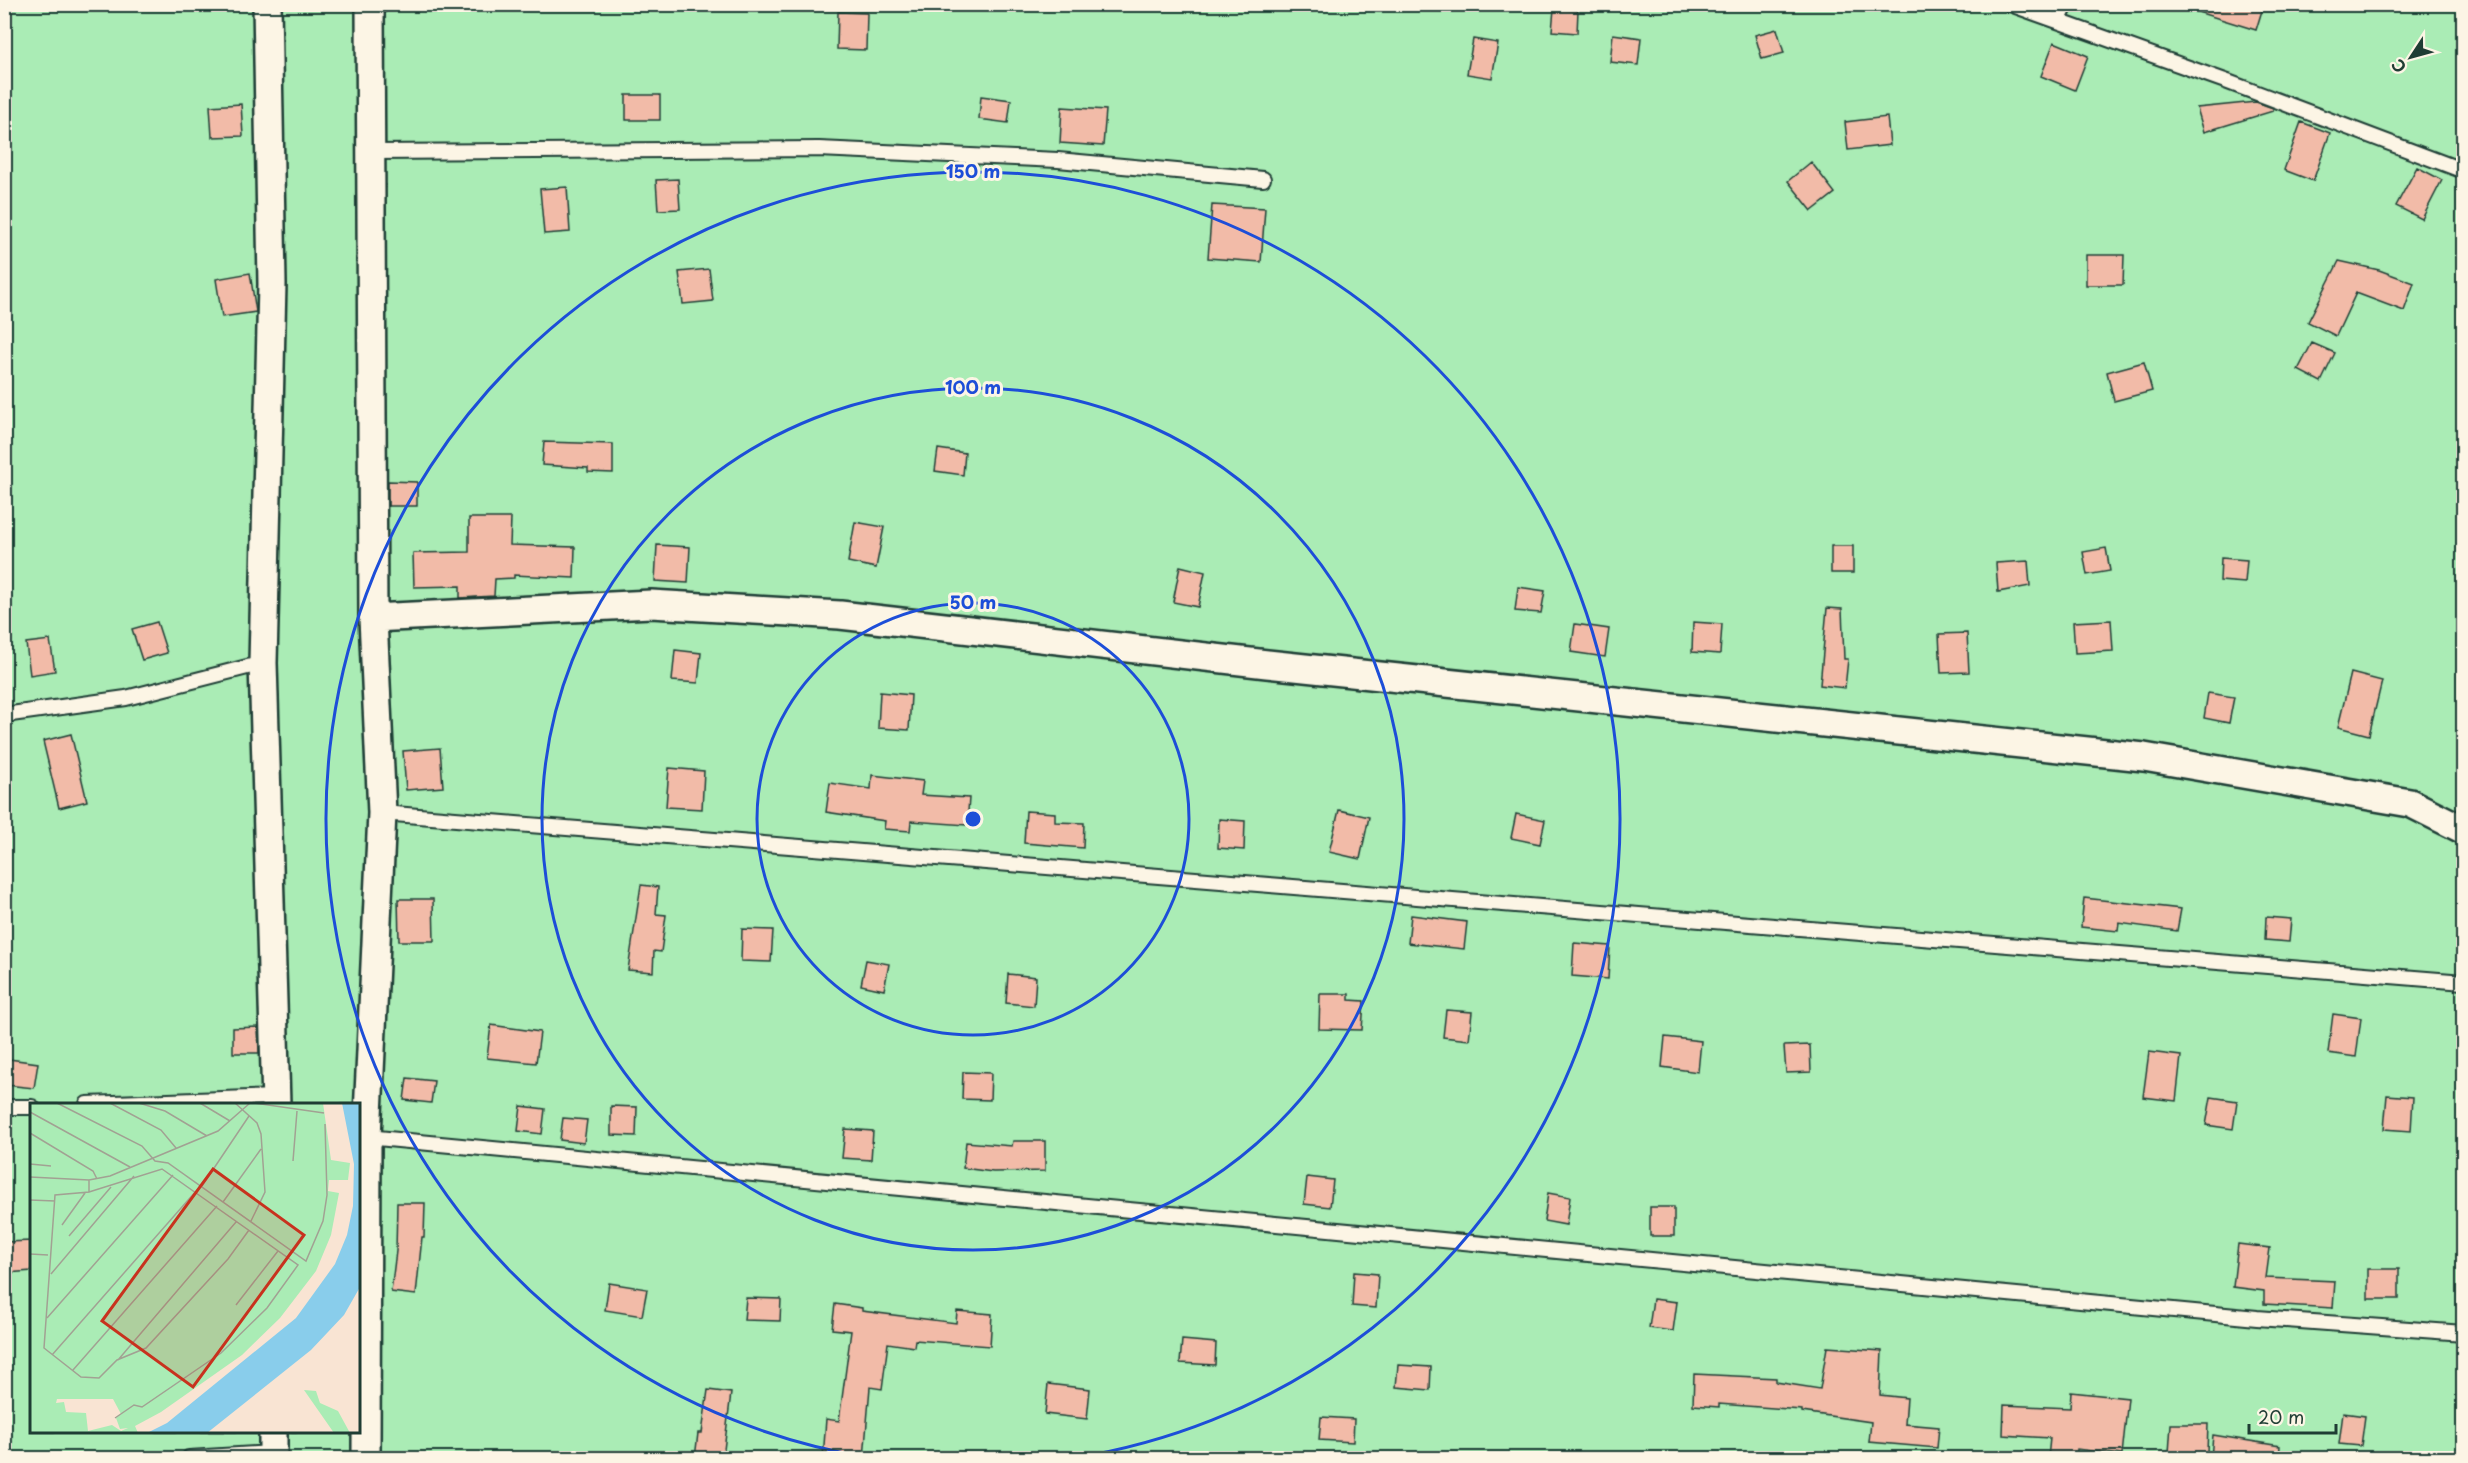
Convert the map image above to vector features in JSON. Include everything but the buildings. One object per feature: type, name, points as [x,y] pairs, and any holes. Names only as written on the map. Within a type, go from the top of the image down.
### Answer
[{"type":"street","points":[[267,4],[272,284],[264,663],[276,1101]]},
{"type":"street","points":[[366,1458],[367,1137],[382,813],[373,618],[370,4]]},
{"type":"street","points":[[373,618],[651,604],[840,615],[1267,664],[2144,757],[2410,803],[2463,830]]},
{"type":"lane","points":[[2010,4],[2228,82],[2463,171]]},
{"type":"lane","points":[[2058,21],[2067,4]]},
{"type":"lane","points":[[371,152],[819,149],[1058,160],[1263,179]]},
{"type":"lane","points":[[4,716],[126,698],[264,663]]},
{"type":"lane","points":[[382,813],[2463,982]]},
{"type":"lane","points":[[150,1103],[276,1101]]},
{"type":"lane","points":[[4,1107],[30,1107]]},
{"type":"lane","points":[[367,1137],[2245,1317],[2463,1332]]},
{"type":"lane","points":[[189,1458],[273,1448]]},
{"type":"green space","points":[[5,5],[2463,5],[2463,1458],[5,1458]]}]
